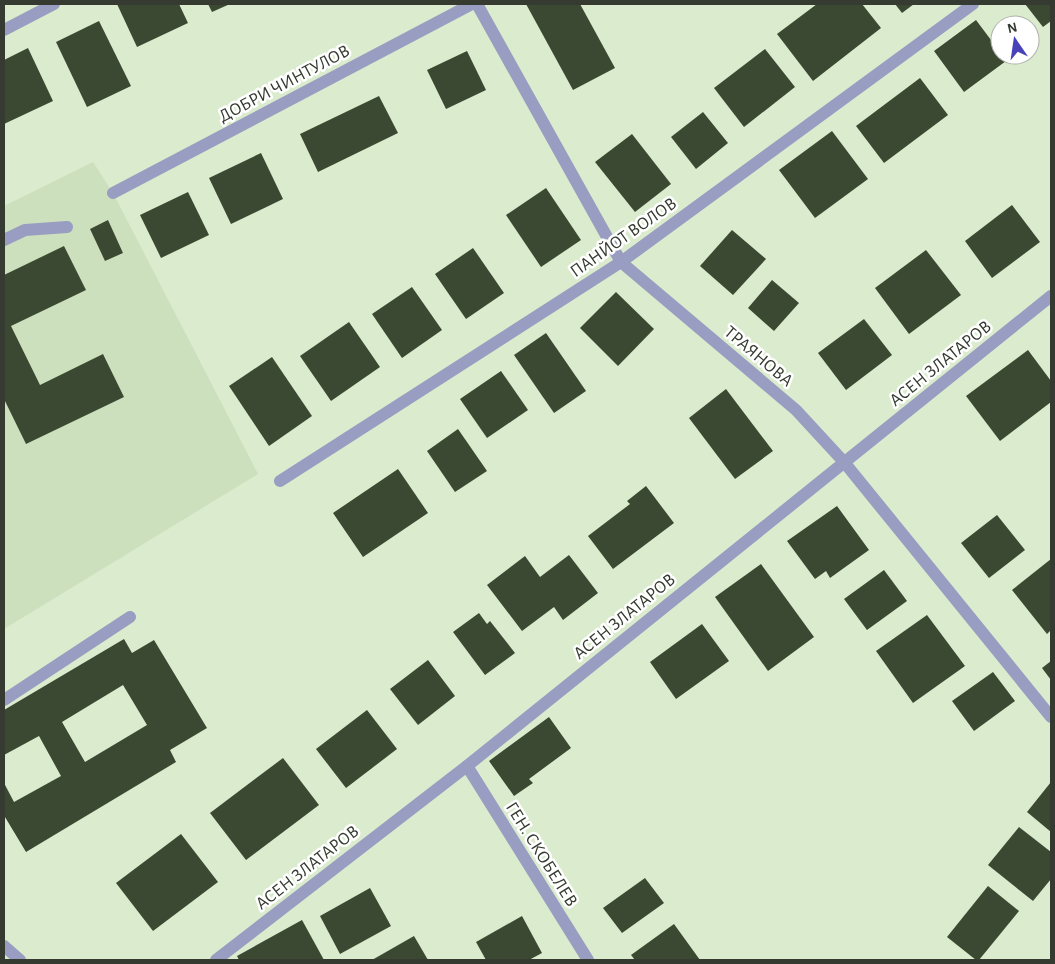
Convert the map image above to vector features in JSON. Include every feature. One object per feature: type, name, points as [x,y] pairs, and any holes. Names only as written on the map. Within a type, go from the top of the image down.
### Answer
[{"type":"street","points":[[4,30],[54,4]]},
{"type":"street","name":"ДОБРИ ЧИНТУЛОВ","points":[[113,193],[472,4]]},
{"type":"street","name":"ТРАЯНОВА","points":[[477,4],[621,262],[796,410],[844,462],[1051,717]]},
{"type":"street","name":"ПАНЙОТ ВОЛОВ","points":[[280,482],[621,262],[973,4]]},
{"type":"street","points":[[4,240],[25,230],[67,227]]},
{"type":"street","name":"АСЕН ЗЛАТАРОВ","points":[[216,960],[466,766],[1051,296]]},
{"type":"street","points":[[4,700],[130,617]]},
{"type":"street","name":"ГЕН. СКОБЕЛЕВ","points":[[466,766],[588,960]]},
{"type":"street","points":[[4,946],[20,960]]},
{"type":"shaded area","points":[[93,162],[113,193],[258,474],[4,629],[4,206]]},
{"type":"building","points":[[117,4],[179,4],[188,23],[137,47]]},
{"type":"building","points":[[208,4],[230,4],[212,12]]},
{"type":"building","points":[[526,4],[580,4],[615,68],[573,90]]},
{"type":"building","points":[[817,4],[862,4],[881,28],[813,81],[777,34]]},
{"type":"building","points":[[895,4],[914,4],[902,13]]},
{"type":"building","points":[[1025,4],[1051,4],[1051,21],[1043,27],[1040,23],[1040,15],[1034,15]]},
{"type":"building","points":[[976,20],[990,39],[990,65],[1001,65],[964,92],[934,51]]},
{"type":"building","points":[[99,21],[131,86],[87,107],[56,42]]},
{"type":"building","points":[[28,48],[53,101],[4,124],[4,60]]},
{"type":"building","points":[[765,49],[795,87],[744,127],[714,88]]},
{"type":"building","points":[[467,51],[486,90],[446,109],[427,70]]},
{"type":"building","points":[[920,78],[948,115],[884,163],[856,126]]},
{"type":"building","points":[[379,96],[398,133],[318,172],[300,134]]},
{"type":"building","points":[[703,112],[728,143],[696,169],[671,137]]},
{"type":"building","points":[[832,131],[868,179],[815,218],[779,170]]},
{"type":"building","points":[[632,134],[671,184],[635,212],[595,162]]},
{"type":"building","points":[[261,153],[283,199],[231,224],[209,178]]},
{"type":"building","points":[[546,188],[581,240],[541,267],[506,215]]},
{"type":"building","points":[[188,192],[209,235],[161,258],[140,215]]},
{"type":"building","points":[[1012,205],[1040,242],[992,278],[965,241]]},
{"type":"building","points":[[108,220],[123,253],[105,261],[90,229]]},
{"type":"building","points":[[732,230],[766,259],[733,295],[700,266]]},
{"type":"building","points":[[64,246],[86,290],[11,326],[40,385],[103,354],[124,397],[26,444],[4,399],[4,275]]},
{"type":"building","points":[[473,248],[504,293],[466,319],[435,274]]},
{"type":"building","points":[[926,250],[961,295],[909,334],[875,288]]},
{"type":"building","points":[[772,280],[799,303],[774,331],[748,308]]},
{"type":"building","points":[[412,287],[442,330],[402,358],[372,314]]},
{"type":"building","points":[[616,292],[654,329],[618,366],[580,328]]},
{"type":"building","points":[[864,319],[892,355],[846,390],[818,353]]},
{"type":"building","points":[[349,322],[380,367],[331,401],[300,356]]},
{"type":"building","points":[[546,333],[586,391],[554,413],[514,355]]},
{"type":"building","points":[[1028,350],[1051,381],[1051,402],[1000,441],[966,396]]},
{"type":"building","points":[[272,357],[312,416],[269,446],[229,386]]},
{"type":"building","points":[[501,371],[528,410],[487,438],[460,399]]},
{"type":"building","points":[[726,389],[773,451],[735,479],[689,418]]},
{"type":"building","points":[[458,429],[487,471],[455,492],[427,451]]},
{"type":"building","points":[[398,469],[428,513],[363,557],[333,513]]},
{"type":"building","points":[[646,486],[674,523],[613,569],[588,536],[630,504],[627,501]]},
{"type":"building","points":[[837,506],[869,550],[830,578],[826,571],[815,579],[787,541]]},
{"type":"building","points":[[997,515],[1025,550],[989,578],[961,543]]},
{"type":"building","points":[[569,555],[598,593],[563,620],[554,607],[522,631],[487,585],[525,556],[540,577]]},
{"type":"building","points":[[1051,559],[1051,630],[1047,634],[1012,590]]},
{"type":"building","points":[[761,564],[814,637],[768,671],[715,597]]},
{"type":"building","points":[[884,570],[907,601],[867,630],[844,599]]},
{"type":"building","points":[[479,613],[487,624],[490,621],[515,653],[485,675],[453,632]]},
{"type":"building","points":[[927,615],[965,666],[913,703],[876,651]]},
{"type":"building","points":[[702,624],[729,661],[676,699],[650,662]]},
{"type":"building","points":[[124,639],[132,653],[154,640],[207,728],[170,750],[176,762],[26,852],[4,818],[4,783],[14,802],[61,776],[39,736],[4,755],[4,710]],"holes":[[[123,685],[147,725],[85,762],[62,722]]]},
{"type":"building","points":[[428,660],[455,696],[418,725],[390,689]]},
{"type":"building","points":[[1051,661],[1051,680],[1042,668]]},
{"type":"building","points":[[993,672],[1015,701],[974,731],[952,701]]},
{"type":"building","points":[[367,710],[397,749],[346,788],[316,749]]},
{"type":"building","points":[[549,717],[571,748],[529,779],[533,783],[514,796],[489,761]]},
{"type":"building","points":[[283,758],[319,805],[246,860],[210,813]]},
{"type":"building","points":[[1051,782],[1051,832],[1027,812]]},
{"type":"building","points":[[1019,827],[1051,852],[1051,879],[1033,901],[988,865]]},
{"type":"building","points":[[181,834],[218,882],[153,931],[116,883]]},
{"type":"building","points":[[645,878],[664,903],[622,933],[603,908]]},
{"type":"building","points":[[988,886],[1019,911],[979,960],[976,960],[947,937]]},
{"type":"building","points":[[370,888],[391,926],[340,954],[320,916]]},
{"type":"building","points":[[522,916],[542,953],[529,960],[486,960],[476,942]]},
{"type":"building","points":[[302,920],[324,960],[239,960],[237,956]]},
{"type":"building","points":[[674,924],[700,960],[635,960],[631,955]]},
{"type":"building","points":[[414,936],[428,960],[372,960]]}]
